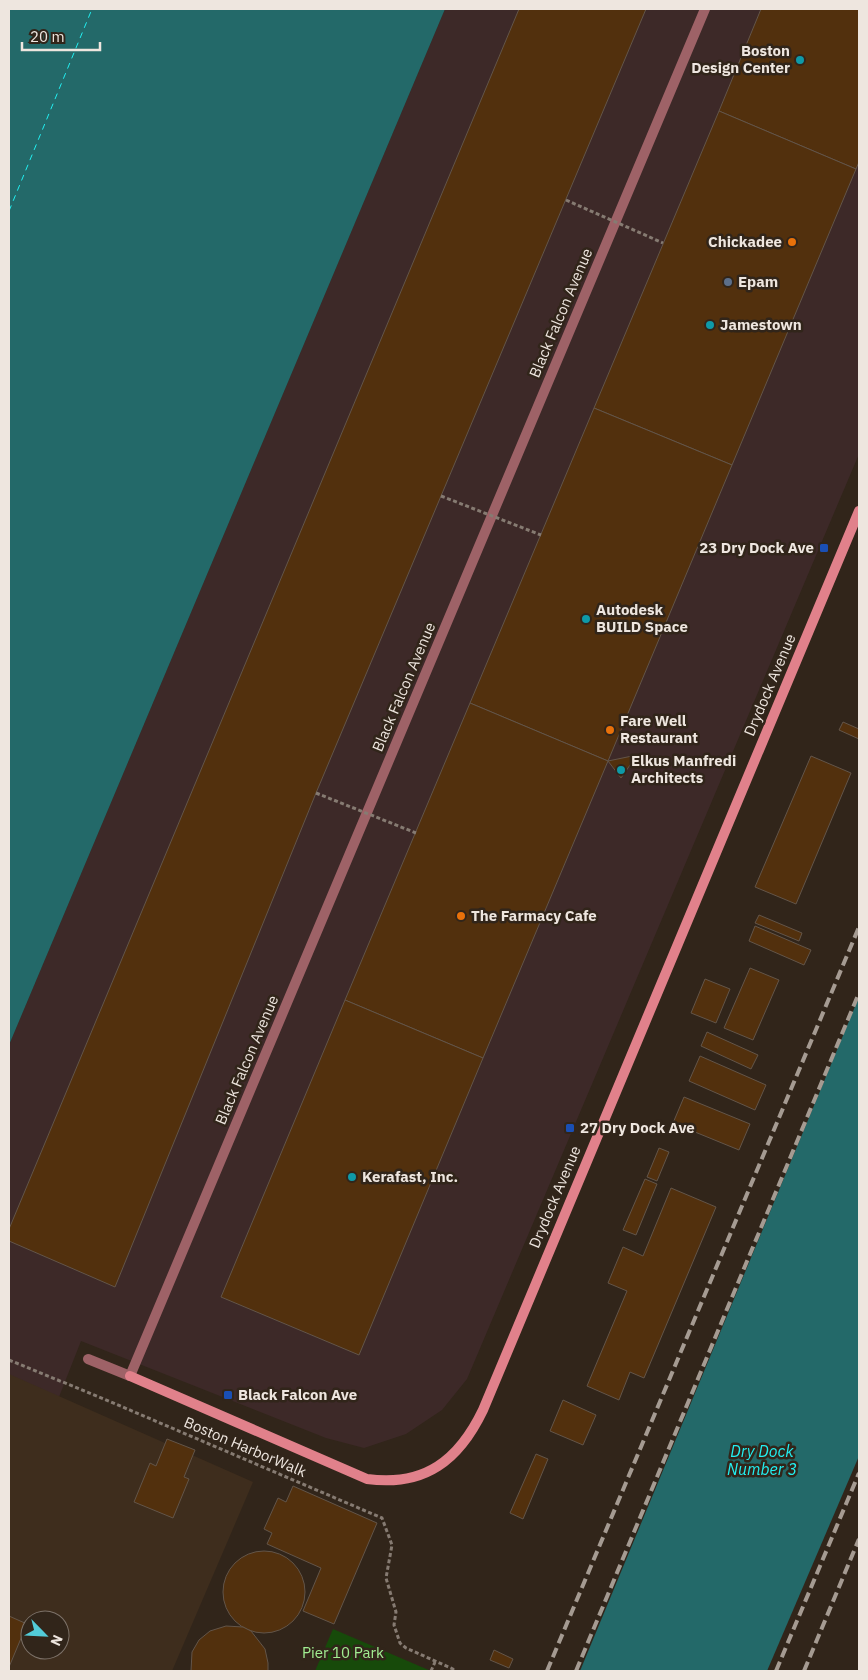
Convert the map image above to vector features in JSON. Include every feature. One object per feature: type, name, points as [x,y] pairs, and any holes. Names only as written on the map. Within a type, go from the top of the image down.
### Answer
[{"type":"street","name":"Black Falcon Avenue","points":[[130,1376],[705,9]]},
{"type":"street","name":"Drydock Avenue","points":[[130,1376],[367,1479],[396,1481],[422,1474],[436,1468],[457,1452],[483,1410],[859,511]]},
{"type":"street","points":[[88,1358],[130,1376]]},
{"type":"path","points":[[566,200],[663,243]]},
{"type":"path","points":[[441,496],[541,535]]},
{"type":"path","points":[[316,793],[416,833]]},
{"type":"path","name":"Boston HarborWalk","points":[[9,1360],[382,1518],[392,1545],[386,1578],[396,1612],[394,1625],[400,1643],[406,1648],[435,1662]]},
{"type":"path","points":[[431,1671],[435,1662],[453,1669],[452,1671]]},
{"type":"shaded area","points":[[445,9],[859,9],[859,454],[467,1379],[442,1410],[406,1434],[364,1448],[326,1438],[81,1341],[18,1501],[29,1610],[20,1610],[20,1657],[9,1671],[9,1045]]},
{"type":"shaded area","points":[[9,1374],[253,1482],[172,1671],[9,1671]]},
{"type":"green space","name":"Pier 10 Park","points":[[333,1629],[431,1671],[315,1671]]},
{"type":"water","points":[[9,9],[445,9],[9,1045]]},
{"type":"water","name":"Dry Dock Number 3","points":[[859,997],[859,1456],[767,1671],[580,1671]]},
{"type":"building","points":[[519,9],[646,9],[316,793],[115,1287],[9,1241],[9,1229]]},
{"type":"building","name":"Boston Design Center","points":[[761,9],[859,9],[859,162],[856,169],[719,111]]},
{"type":"building","name":"Jamestown","points":[[719,111],[856,169],[732,465],[594,408]]},
{"type":"building","name":"Autodesk BUILD Space","points":[[594,408],[732,465],[608,761],[470,703]]},
{"type":"building","name":"The Farmacy Cafe","points":[[470,703],[608,761],[483,1058],[345,1000]]},
{"type":"building","points":[[843,722],[859,729],[859,739],[839,730]]},
{"type":"building","name":"Elkus Manfredi Architects","points":[[637,755],[621,778],[608,761]]},
{"type":"building","points":[[811,756],[851,773],[796,904],[755,887]]},
{"type":"building","points":[[759,915],[802,933],[799,941],[755,923]]},
{"type":"building","points":[[755,926],[811,950],[804,965],[749,941]]},
{"type":"building","points":[[750,968],[779,980],[753,1040],[724,1028]]},
{"type":"building","points":[[705,979],[730,989],[716,1023],[691,1013]]},
{"type":"building","name":"Kerafast, Inc.","points":[[345,1000],[483,1058],[359,1355],[221,1297]]},
{"type":"building","points":[[707,1032],[758,1055],[751,1069],[701,1046]]},
{"type":"building","points":[[700,1056],[766,1085],[755,1110],[689,1081]]},
{"type":"building","points":[[684,1097],[750,1124],[739,1150],[673,1123]]},
{"type":"building","points":[[659,1148],[669,1152],[657,1181],[647,1177]]},
{"type":"building","points":[[645,1179],[657,1184],[636,1235],[623,1230]]},
{"type":"building","points":[[671,1188],[716,1207],[644,1378],[630,1372],[619,1400],[587,1386],[627,1291],[608,1283],[623,1247],[643,1256]]},
{"type":"building","points":[[563,1400],[596,1415],[583,1445],[550,1431]]},
{"type":"building","points":[[167,1439],[195,1450],[184,1477],[189,1479],[173,1518],[134,1502],[150,1463],[156,1466]]},
{"type":"building","points":[[536,1454],[548,1459],[523,1519],[510,1513]]},
{"type":"building","points":[[293,1486],[377,1523],[334,1624],[303,1611],[321,1568],[267,1544],[272,1533],[264,1529],[278,1498],[286,1502]]},
{"type":"building","points":[[264,1551],[280,1554],[293,1563],[302,1576],[305,1592],[302,1608],[293,1621],[280,1630],[264,1633],[248,1630],[235,1621],[226,1608],[223,1592],[226,1576],[235,1563],[248,1554]]},
{"type":"building","points":[[9,1616],[20,1621],[20,1641],[9,1667]]},
{"type":"building","points":[[226,1626],[243,1627],[251,1631],[265,1649],[268,1671],[191,1671],[192,1652],[199,1640],[210,1631]]},
{"type":"building","points":[[494,1650],[513,1659],[509,1668],[490,1660]]},
{"type":"ferry route","points":[[9,211],[92,9]]},
{"type":"railway","points":[[547,1671],[859,927]]},
{"type":"railway","points":[[576,1671],[859,993]]},
{"type":"railway","points":[[776,1671],[859,1473]]},
{"type":"railway","points":[[804,1671],[859,1539]]},
{"type":"place","name":"Boston Design Center","points":[[800,60]]},
{"type":"place","name":"Chickadee","points":[[792,242]]},
{"type":"place","name":"Epam","points":[[728,282]]},
{"type":"place","name":"Jamestown","points":[[710,325]]},
{"type":"place","name":"23 Dry Dock Ave","points":[[824,548]]},
{"type":"place","name":"Autodesk BUILD Space","points":[[586,619]]},
{"type":"place","name":"Fare Well Restaurant","points":[[610,730]]},
{"type":"place","name":"Elkus Manfredi Architects","points":[[621,770]]},
{"type":"place","name":"The Farmacy Cafe","points":[[461,916]]},
{"type":"place","name":"27 Dry Dock Ave","points":[[570,1128]]},
{"type":"place","name":"Kerafast, Inc.","points":[[352,1177]]},
{"type":"place","name":"Black Falcon Ave","points":[[228,1395]]}]
